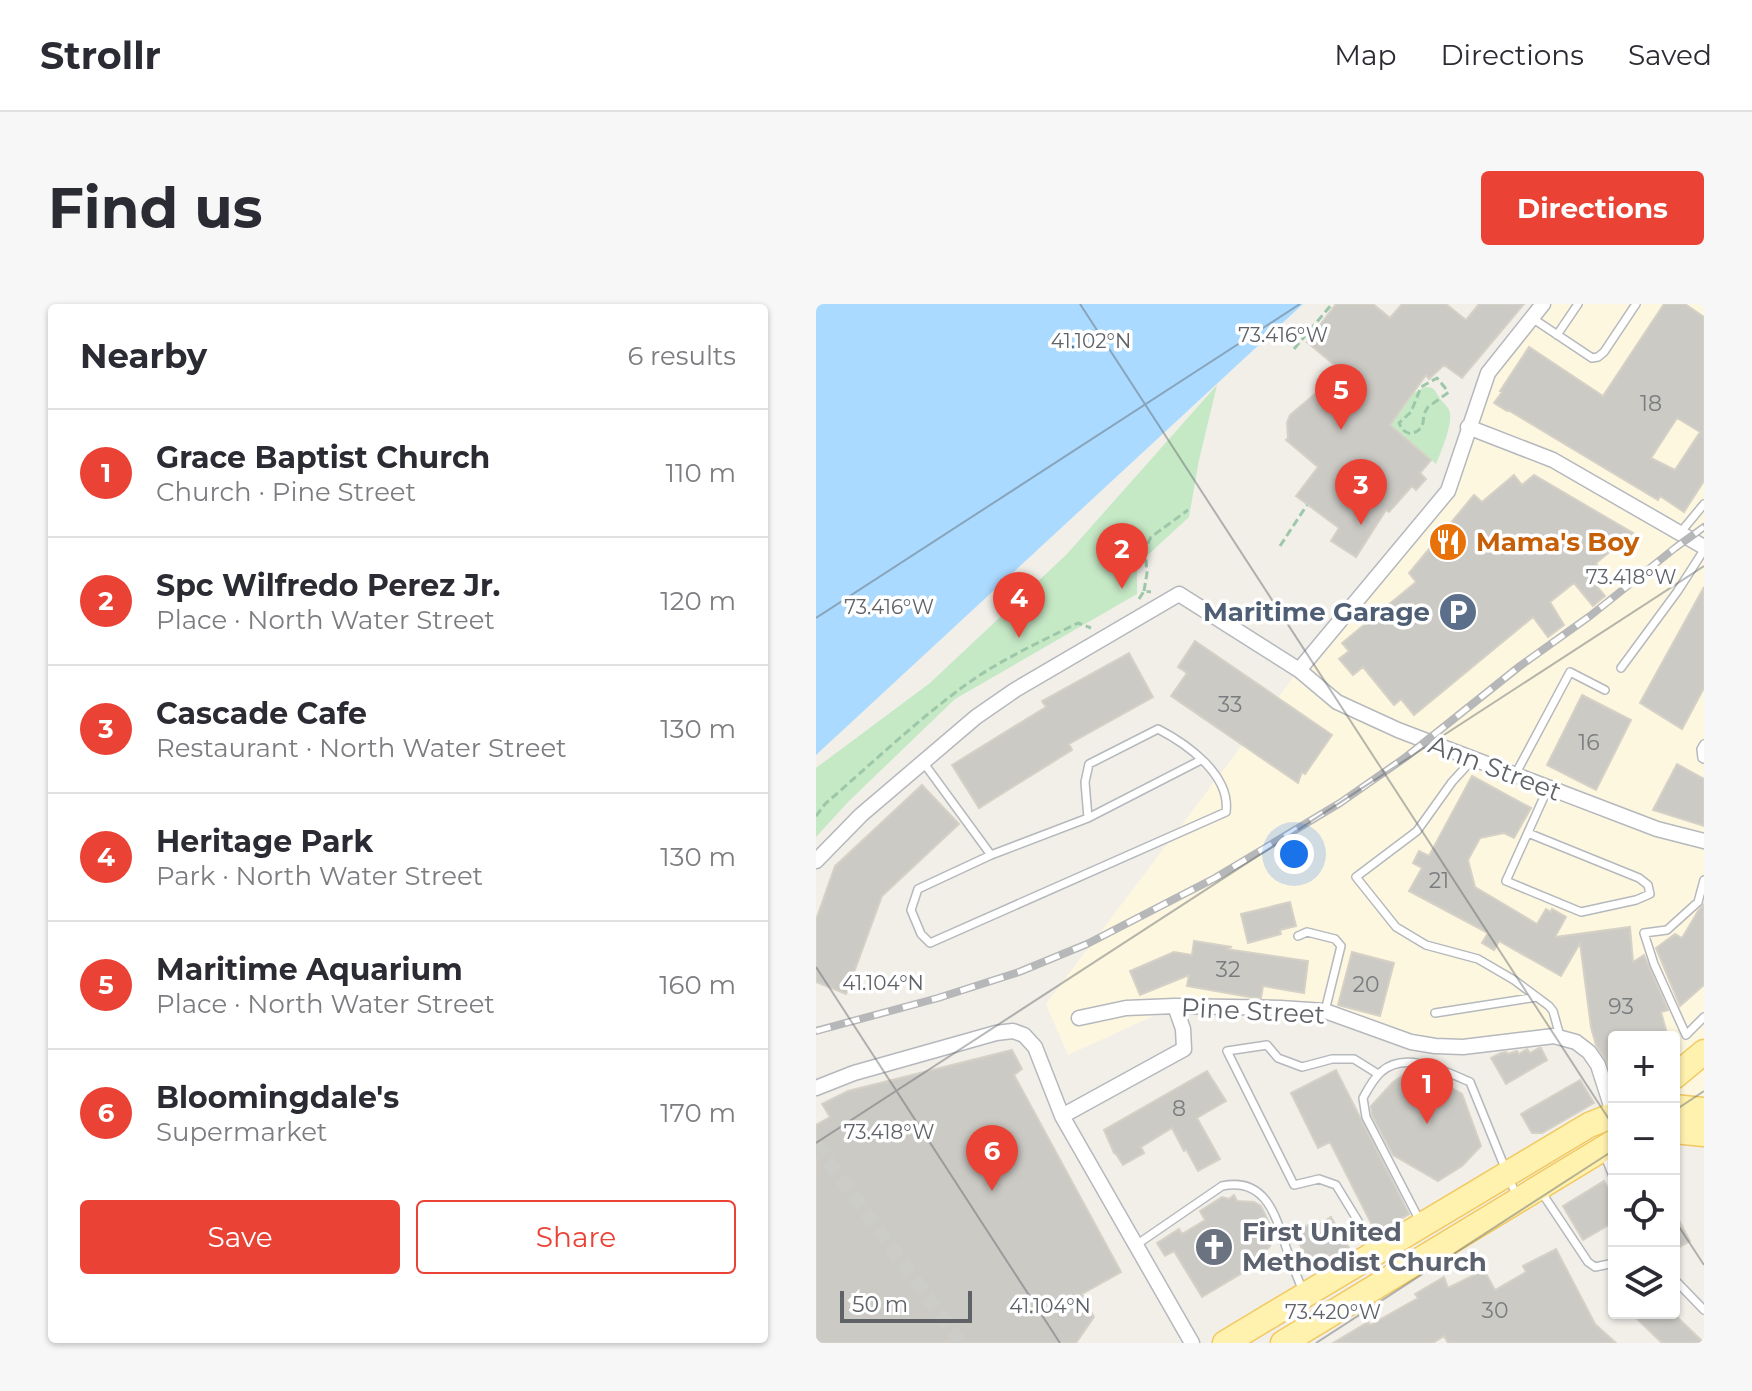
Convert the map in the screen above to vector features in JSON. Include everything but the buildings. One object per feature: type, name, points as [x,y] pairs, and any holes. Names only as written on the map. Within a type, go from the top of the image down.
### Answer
[{"type":"main road","points":[[1680,1072],[1699,1056]]},
{"type":"main road","points":[[1680,1108],[1704,1110]]},
{"type":"main road","points":[[1235,1341],[1508,1173],[1589,1125],[1608,1117]]},
{"type":"main road","points":[[1680,1132],[1704,1134]]},
{"type":"main road","points":[[1283,1343],[1608,1145]]},
{"type":"street","points":[[1299,670],[1448,491],[1488,373],[1543,304]]},
{"type":"street","points":[[1468,427],[1553,460],[1704,549]]},
{"type":"street","points":[[816,861],[861,815],[976,717],[1015,690],[1179,594]]},
{"type":"street","name":"Ann Street","points":[[1179,594],[1299,670],[1337,702],[1398,730],[1548,788],[1657,829],[1704,841]]},
{"type":"street","points":[[1062,1116],[1184,1049],[1183,1029],[1175,1006]]},
{"type":"street","name":"Pine Street","points":[[1079,1018],[1126,1008],[1280,1008],[1325,1011],[1411,1042],[1435,1046],[1463,1047],[1554,1036],[1561,1038]]},
{"type":"street","points":[[816,1088],[854,1073],[996,1033],[1013,1031],[1024,1035],[1035,1047],[1062,1116],[1192,1343]]},
{"type":"street","points":[[1561,1038],[1576,1042],[1589,1052],[1598,1065],[1610,1103]]},
{"type":"lane","points":[[1557,335],[1578,304]]},
{"type":"lane","points":[[1532,318],[1592,358],[1604,352],[1636,304]]},
{"type":"lane","points":[[1680,533],[1704,504]]},
{"type":"lane","points":[[1621,668],[1677,592],[1704,549]]},
{"type":"lane","points":[[1515,775],[1570,672],[1605,690]]},
{"type":"lane","points":[[1088,818],[1085,782],[1089,764],[1158,729],[1177,739],[1201,760],[1217,775],[1227,803],[1226,812],[930,943],[921,934],[911,910],[918,889],[991,855],[1088,818],[1201,760]]},
{"type":"lane","points":[[1704,744],[1701,749],[1704,759]]},
{"type":"lane","points":[[1473,759],[1452,782],[1417,831],[1356,877],[1396,927],[1426,945],[1478,959],[1537,997],[1553,1011],[1561,1038]]},
{"type":"lane","points":[[923,762],[991,855]]},
{"type":"lane","points":[[1528,833],[1639,878],[1648,885],[1650,894],[1581,912],[1506,881],[1548,788]]},
{"type":"lane","points":[[1699,1056],[1686,1035],[1654,964],[1644,933],[1667,930],[1698,902],[1704,880]]},
{"type":"lane","points":[[1298,936],[1307,932],[1335,939],[1341,946],[1325,1011]]},
{"type":"lane","points":[[1435,1013],[1537,997]]},
{"type":"lane","points":[[1686,1035],[1704,1017]]},
{"type":"lane","points":[[1377,1252],[1336,1185],[1319,1179],[1294,1185],[1227,1051],[1267,1045],[1278,1058],[1302,1067],[1332,1059],[1354,1059],[1378,1074]]},
{"type":"lane","points":[[1422,1225],[1366,1117],[1363,1098],[1378,1074],[1390,1065],[1401,1063],[1424,1064],[1470,1082],[1508,1173],[1588,1262],[1595,1267],[1608,1264]]},
{"type":"lane","points":[[1136,1245],[1222,1186],[1242,1185],[1262,1195],[1272,1209],[1305,1296]]},
{"type":"lane","points":[[1680,1285],[1704,1310]]},
{"type":"path","points":[[1294,349],[1332,304]]},
{"type":"path","points":[[1437,378],[1448,391],[1428,407],[1419,430],[1412,434],[1401,429],[1399,423],[1411,412],[1421,387],[1437,378]]},
{"type":"path","points":[[1280,546],[1307,505]]},
{"type":"path","points":[[1133,608],[1144,591],[1147,573],[1145,549],[1151,537],[1188,510]]},
{"type":"path","points":[[1144,591],[1179,594]]},
{"type":"path","points":[[816,816],[825,804],[962,687],[1018,652],[1078,623],[1095,630]]},
{"type":"shaded area","points":[[1543,304],[1704,304],[1704,1121],[1680,1119],[1680,1031],[1608,1031],[1608,1095],[1598,1065],[1576,1042],[1435,1046],[1325,1011],[1175,1006],[1068,1055],[1046,1004],[1299,670],[1448,491],[1488,373]]},
{"type":"green space","points":[[1217,385],[1189,517],[1137,565],[1137,594],[955,699],[816,837],[816,768],[930,683],[1067,554]]},
{"type":"green space","points":[[1425,387],[1434,389],[1450,413],[1448,432],[1436,464],[1389,423],[1414,393]]},
{"type":"water","points":[[816,304],[1303,304],[816,755]]},
{"type":"tunnel","points":[[816,1144],[961,1343]]},
{"type":"railway","points":[[816,1031],[1019,972],[1087,944],[1215,878],[1340,803],[1406,757],[1704,527]]},
{"type":"place","name":"Maritime Aquarium","points":[[1341,430]]},
{"type":"place","name":"Cascade Cafe","points":[[1361,525]]},
{"type":"place","name":"Mama's Boy","points":[[1448,542]]},
{"type":"place","name":"Spc Wilfredo Perez Jr.","points":[[1122,589]]},
{"type":"place","name":"Maritime Garage","points":[[1458,612]]},
{"type":"place","name":"Heritage Park","points":[[1019,638]]},
{"type":"place","name":"Grace Baptist Church","points":[[1427,1124]]},
{"type":"place","name":"Bloomingdale's","points":[[992,1191]]},
{"type":"place","name":"First United Methodist Church","points":[[1214,1247]]}]
